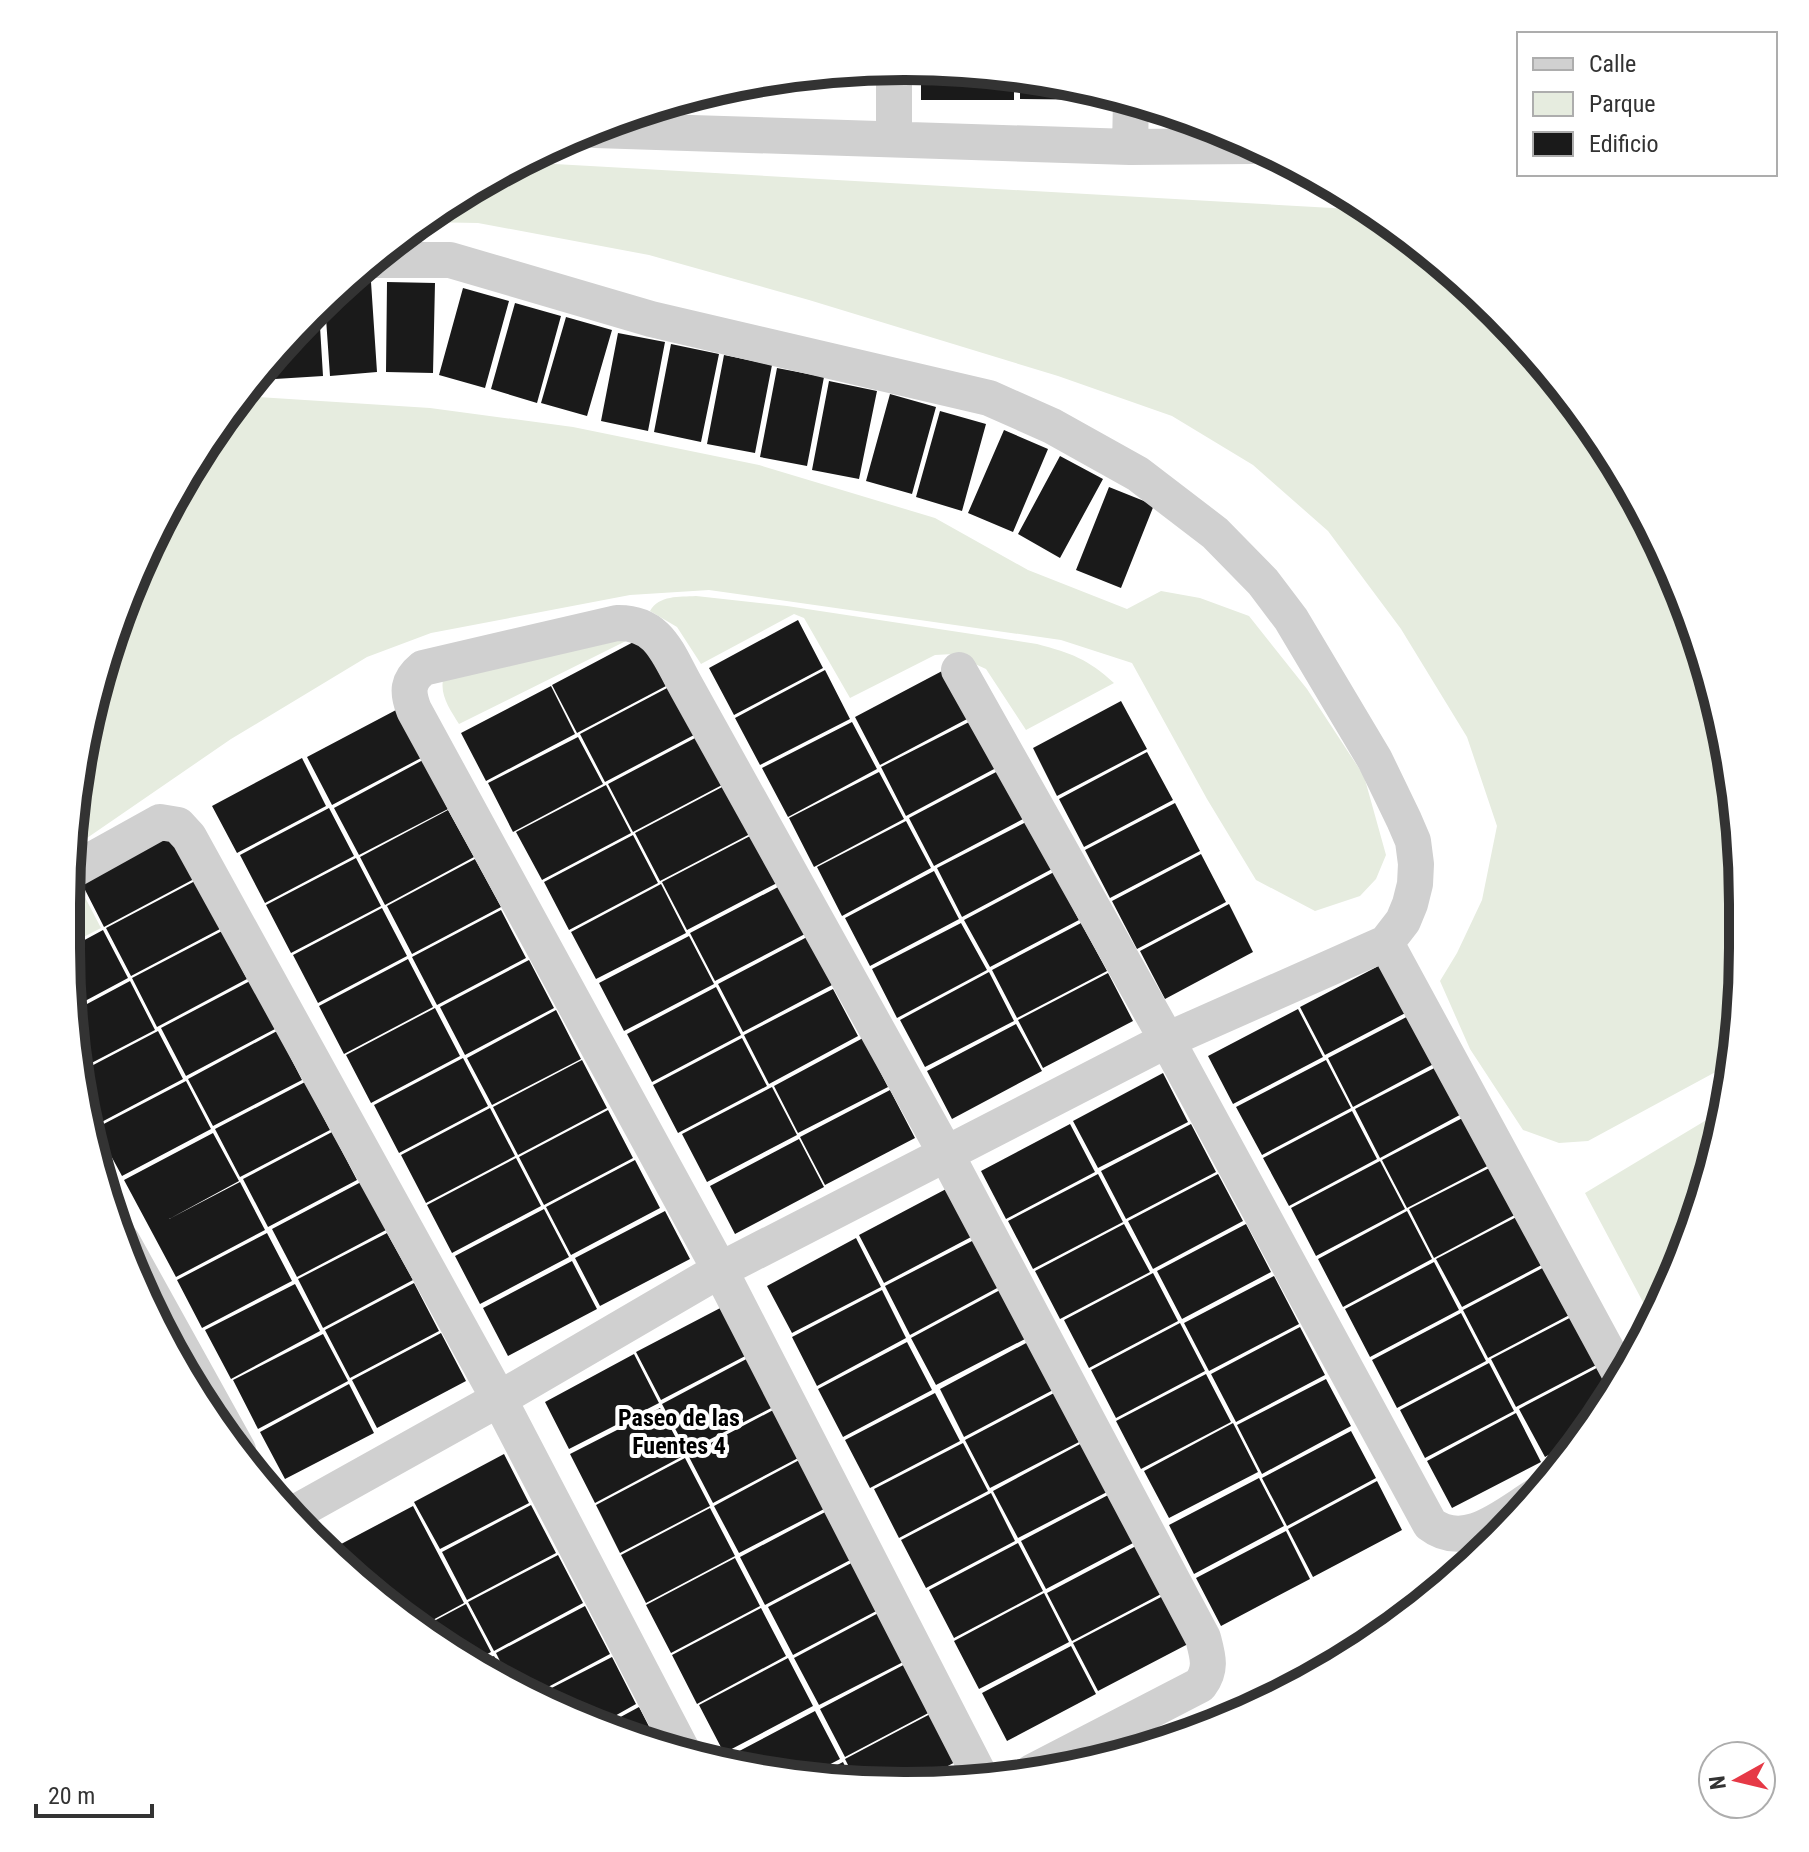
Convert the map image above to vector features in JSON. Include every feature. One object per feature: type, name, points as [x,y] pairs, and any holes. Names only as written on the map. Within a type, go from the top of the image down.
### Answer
[{"type":"street","points":[[894,80],[894,138]]},
{"type":"street","points":[[1130,147],[1131,112]]},
{"type":"street","points":[[655,119],[894,138],[1130,147],[1227,146]]},
{"type":"street","points":[[301,1509],[720,1270],[945,1152],[1167,1040],[1386,943],[1403,921],[1415,884],[1416,864],[1409,831],[1375,760],[1291,619],[1263,582],[1215,533],[1138,474],[1052,426],[989,398],[651,319],[450,260],[391,260]]},
{"type":"street","points":[[976,1768],[720,1270],[414,710],[409,698],[409,686],[423,668],[617,623],[637,624],[651,631],[687,688],[945,1152],[1203,1638],[1209,1661],[1208,1675],[1200,1685],[1062,1757]]},
{"type":"street","points":[[959,670],[1167,1040],[1430,1524],[1439,1532],[1456,1536],[1474,1533],[1501,1517]]},
{"type":"street","points":[[81,866],[160,822],[178,825],[189,837],[499,1399],[677,1740]]},
{"type":"street","points":[[1386,943],[1615,1366]]},
{"type":"green space","points":[[544,163],[1347,209],[1363,219],[1406,250],[1488,321],[1559,403],[1619,492],[1666,589],[1701,691],[1722,797],[1727,851],[1729,948],[1719,1070],[1588,1141],[1559,1143],[1523,1130],[1470,1049],[1440,981],[1482,900],[1497,826],[1467,737],[1401,629],[1328,531],[1253,465],[1172,416],[1058,376],[649,255],[478,223],[441,222],[492,190]]},
{"type":"green space","points":[[255,397],[430,408],[573,427],[759,465],[935,518],[1028,570],[1127,609],[1161,591],[1200,598],[1249,616],[1307,689],[1364,776],[1386,855],[1376,879],[1360,896],[1315,911],[1256,880],[1132,663],[1061,640],[709,590],[630,595],[431,633],[367,657],[231,739],[83,841],[87,797],[108,691],[143,589],[190,492],[250,403]]},
{"type":"green space","points":[[696,596],[787,606],[1037,644],[1078,658],[1114,683],[1026,730],[986,669],[953,654],[935,655],[850,698],[804,618],[794,614],[701,664],[677,627],[650,611],[664,599]]},
{"type":"green space","points":[[634,637],[459,724],[445,698],[443,680]]},
{"type":"green space","points":[[81,889],[101,928],[80,939]]},
{"type":"green space","points":[[1711,1117],[1685,1213],[1646,1308],[1585,1193]]},
{"type":"building","points":[[921,81],[1014,87],[1014,100],[921,100]]},
{"type":"building","points":[[1020,88],[1081,100],[1020,99]]},
{"type":"building","points":[[371,282],[377,372],[330,376],[326,317],[364,283]]},
{"type":"building","points":[[387,282],[435,283],[433,373],[386,372]]},
{"type":"building","points":[[463,288],[509,301],[485,388],[439,375]]},
{"type":"building","points":[[515,303],[561,316],[537,403],[491,389]]},
{"type":"building","points":[[566,317],[612,330],[587,416],[541,403]]},
{"type":"building","points":[[320,322],[323,376],[275,379],[275,373]]},
{"type":"building","points":[[618,333],[665,342],[648,431],[601,421]]},
{"type":"building","points":[[671,344],[719,354],[701,442],[654,432]]},
{"type":"building","points":[[724,355],[772,365],[755,453],[707,444]]},
{"type":"building","points":[[777,368],[824,377],[807,466],[760,457]]},
{"type":"building","points":[[829,381],[877,391],[859,479],[812,470]]},
{"type":"building","points":[[890,394],[936,407],[912,494],[866,481]]},
{"type":"building","points":[[940,411],[986,424],[962,511],[916,497]]},
{"type":"building","points":[[1004,430],[1048,449],[1013,532],[968,513]]},
{"type":"building","points":[[1060,456],[1103,479],[1060,558],[1018,534]]},
{"type":"building","points":[[1109,487],[1154,505],[1121,588],[1076,570]]},
{"type":"building","points":[[798,620],[823,668],[734,715],[709,668]]},
{"type":"building","points":[[641,638],[666,686],[577,733],[552,685]]},
{"type":"building","points":[[825,670],[850,719],[760,765],[735,718]]},
{"type":"building","points":[[944,670],[969,718],[880,765],[855,717]]},
{"type":"building","points":[[551,686],[575,734],[486,781],[461,733]]},
{"type":"building","points":[[669,687],[694,735],[605,782],[580,734]]},
{"type":"building","points":[[1121,701],[1147,749],[1057,796],[1033,748]]},
{"type":"building","points":[[396,710],[421,758],[332,805],[307,757]]},
{"type":"building","points":[[971,721],[996,768],[906,816],[881,767]]},
{"type":"building","points":[[852,722],[877,769],[788,817],[762,768]]},
{"type":"building","points":[[578,737],[603,784],[513,832],[488,783]]},
{"type":"building","points":[[697,737],[722,785],[633,832],[608,784]]},
{"type":"building","points":[[1147,752],[1173,800],[1084,847],[1059,799]]},
{"type":"building","points":[[302,758],[326,806],[237,853],[212,806]]},
{"type":"building","points":[[423,760],[448,809],[359,855],[334,808]]},
{"type":"building","points":[[998,771],[1023,819],[934,866],[909,818]]},
{"type":"building","points":[[879,772],[904,819],[814,867],[789,818]]},
{"type":"building","points":[[606,785],[631,833],[542,880],[516,832]]},
{"type":"building","points":[[724,786],[750,834],[660,881],[635,833]]},
{"type":"building","points":[[1175,803],[1200,851],[1110,898],[1085,850]]},
{"type":"building","points":[[329,808],[354,856],[265,903],[240,855]]},
{"type":"building","points":[[448,810],[474,857],[385,905],[360,857]]},
{"type":"building","points":[[906,821],[931,868],[842,916],[817,867]]},
{"type":"building","points":[[1026,822],[1052,869],[962,917],[937,868]]},
{"type":"building","points":[[169,831],[194,879],[104,927],[81,877]]},
{"type":"building","points":[[633,835],[658,883],[569,930],[544,882]]},
{"type":"building","points":[[752,835],[777,883],[687,930],[662,882]]},
{"type":"building","points":[[1201,854],[1226,902],[1137,949],[1112,901]]},
{"type":"building","points":[[356,858],[381,906],[291,953],[266,905]]},
{"type":"building","points":[[475,859],[501,907],[412,954],[387,906]]},
{"type":"building","points":[[934,871],[959,919],[870,966],[845,918]]},
{"type":"building","points":[[1054,872],[1079,920],[990,967],[964,920]]},
{"type":"building","points":[[195,881],[220,929],[131,976],[106,928]]},
{"type":"building","points":[[661,884],[686,933],[596,979],[571,932]]},
{"type":"building","points":[[780,886],[805,934],[715,981],[690,933]]},
{"type":"building","points":[[1229,904],[1253,952],[1165,999],[1140,951]]},
{"type":"building","points":[[382,908],[407,956],[318,1003],[293,955]]},
{"type":"building","points":[[501,910],[526,958],[437,1005],[412,957]]},
{"type":"building","points":[[961,923],[987,970],[897,1018],[872,969]]},
{"type":"building","points":[[1081,923],[1107,971],[1017,1018],[992,970]]},
{"type":"building","points":[[103,930],[128,978],[82,1003],[80,948],[80,942]]},
{"type":"building","points":[[222,931],[247,979],[157,1027],[132,978]]},
{"type":"building","points":[[689,936],[714,984],[624,1031],[599,983]]},
{"type":"building","points":[[807,937],[832,985],[743,1032],[718,984]]},
{"type":"building","points":[[408,959],[433,1007],[344,1054],[319,1006]]},
{"type":"building","points":[[529,960],[554,1008],[465,1055],[440,1007]]},
{"type":"building","points":[[1390,960],[1415,1008],[1325,1055],[1300,1007]]},
{"type":"building","points":[[989,972],[1014,1021],[925,1067],[900,1020]]},
{"type":"building","points":[[1108,973],[1133,1021],[1043,1068],[1018,1020]]},
{"type":"building","points":[[130,981],[155,1030],[89,1064],[82,1006]]},
{"type":"building","points":[[250,981],[275,1029],[186,1076],[161,1028]]},
{"type":"building","points":[[716,987],[741,1035],[652,1082],[627,1034]]},
{"type":"building","points":[[833,989],[858,1036],[769,1084],[744,1035]]},
{"type":"building","points":[[435,1008],[460,1056],[371,1103],[346,1055]]},
{"type":"building","points":[[1298,1009],[1323,1057],[1233,1104],[1208,1056]]},
{"type":"building","points":[[556,1010],[581,1059],[492,1105],[467,1058]]},
{"type":"building","points":[[1418,1011],[1443,1059],[1353,1107],[1328,1058]]},
{"type":"building","points":[[1016,1024],[1042,1071],[952,1119],[927,1071]]},
{"type":"building","points":[[158,1031],[183,1079],[99,1123],[89,1067]]},
{"type":"building","points":[[277,1031],[302,1080],[213,1126],[188,1079]]},
{"type":"building","points":[[742,1038],[767,1086],[678,1133],[653,1085]]},
{"type":"building","points":[[863,1038],[888,1087],[798,1133],[774,1086]]},
{"type":"building","points":[[463,1058],[488,1106],[399,1153],[374,1105]]},
{"type":"building","points":[[582,1060],[607,1108],[518,1155],[493,1107]]},
{"type":"building","points":[[1326,1060],[1351,1108],[1262,1155],[1236,1107]]},
{"type":"building","points":[[1444,1063],[1469,1110],[1380,1158],[1355,1109]]},
{"type":"building","points":[[1163,1073],[1188,1122],[1098,1168],[1073,1121]]},
{"type":"building","points":[[186,1081],[211,1129],[122,1176],[104,1142],[100,1126]]},
{"type":"building","points":[[305,1082],[330,1130],[240,1177],[215,1129]]},
{"type":"building","points":[[772,1087],[797,1135],[707,1182],[682,1134]]},
{"type":"building","points":[[890,1090],[915,1138],[825,1185],[800,1137]]},
{"type":"building","points":[[490,1108],[515,1156],[426,1203],[401,1155]]},
{"type":"building","points":[[608,1110],[633,1158],[544,1205],[519,1157]]},
{"type":"building","points":[[1352,1111],[1377,1159],[1289,1206],[1263,1158]]},
{"type":"building","points":[[1472,1113],[1497,1161],[1407,1208],[1382,1160]]},
{"type":"building","points":[[1070,1124],[1095,1172],[1006,1219],[981,1171]]},
{"type":"building","points":[[1191,1124],[1216,1172],[1126,1219],[1101,1171]]},
{"type":"building","points":[[332,1132],[357,1180],[268,1227],[243,1179]]},
{"type":"building","points":[[213,1133],[239,1181],[169,1219],[240,1182],[265,1230],[176,1277],[124,1180]]},
{"type":"building","points":[[799,1139],[824,1187],[735,1234],[710,1186]]},
{"type":"building","points":[[516,1158],[541,1206],[452,1253],[427,1205]]},
{"type":"building","points":[[635,1160],[660,1208],[571,1255],[546,1207]]},
{"type":"building","points":[[1380,1161],[1405,1209],[1316,1256],[1291,1208]]},
{"type":"building","points":[[1499,1163],[1524,1210],[1434,1258],[1409,1209]]},
{"type":"building","points":[[1098,1174],[1123,1222],[1033,1269],[1008,1221]]},
{"type":"building","points":[[1218,1174],[1243,1221],[1153,1269],[1128,1221]]},
{"type":"building","points":[[361,1182],[386,1230],[297,1277],[272,1229]]},
{"type":"building","points":[[948,1188],[973,1236],[884,1283],[859,1235]]},
{"type":"building","points":[[544,1209],[569,1257],[480,1304],[455,1256]]},
{"type":"building","points":[[665,1211],[690,1259],[600,1306],[575,1258]]},
{"type":"building","points":[[1407,1211],[1432,1259],[1343,1307],[1318,1259]]},
{"type":"building","points":[[1526,1212],[1551,1260],[1462,1307],[1436,1259]]},
{"type":"building","points":[[1124,1224],[1150,1272],[1060,1319],[1035,1271]]},
{"type":"building","points":[[1246,1224],[1271,1272],[1182,1319],[1157,1271]]},
{"type":"building","points":[[267,1233],[292,1281],[202,1328],[177,1280]]},
{"type":"building","points":[[387,1233],[413,1280],[323,1328],[298,1279]]},
{"type":"building","points":[[856,1238],[881,1287],[792,1333],[767,1286]]},
{"type":"building","points":[[974,1240],[999,1287],[910,1335],[885,1286]]},
{"type":"building","points":[[572,1261],[597,1309],[508,1356],[483,1308]]},
{"type":"building","points":[[1434,1262],[1459,1310],[1370,1357],[1345,1309]]},
{"type":"building","points":[[1552,1263],[1577,1311],[1488,1358],[1463,1310]]},
{"type":"building","points":[[1153,1273],[1178,1321],[1089,1368],[1064,1320]]},
{"type":"building","points":[[1274,1276],[1299,1324],[1209,1371],[1184,1323]]},
{"type":"building","points":[[414,1283],[439,1331],[350,1378],[325,1330]]},
{"type":"building","points":[[295,1284],[320,1331],[231,1379],[205,1330]]},
{"type":"building","points":[[882,1290],[906,1338],[817,1386],[792,1337]]},
{"type":"building","points":[[1000,1290],[1025,1339],[936,1385],[911,1338]]},
{"type":"building","points":[[726,1305],[751,1353],[661,1400],[636,1352]]},
{"type":"building","points":[[1581,1312],[1606,1360],[1516,1407],[1491,1359]]},
{"type":"building","points":[[1461,1313],[1486,1361],[1397,1408],[1372,1360]]},
{"type":"building","points":[[1180,1323],[1205,1371],[1116,1418],[1091,1370]]},
{"type":"building","points":[[1300,1327],[1325,1375],[1236,1422],[1211,1374]]},
{"type":"building","points":[[441,1333],[466,1381],[377,1428],[352,1380]]},
{"type":"building","points":[[323,1334],[348,1381],[258,1429],[233,1380]]},
{"type":"building","points":[[907,1342],[932,1390],[843,1437],[818,1389]]},
{"type":"building","points":[[1028,1342],[1053,1390],[964,1437],[940,1389]]},
{"type":"building","points":[[634,1354],[659,1403],[569,1449],[545,1402]]},
{"type":"building","points":[[752,1356],[777,1405],[687,1451],[662,1404]]},
{"type":"building","points":[[1608,1362],[1612,1370],[1559,1449],[1545,1457],[1519,1409]]},
{"type":"building","points":[[1489,1363],[1514,1411],[1425,1458],[1400,1410]]},
{"type":"building","points":[[1206,1374],[1231,1422],[1141,1469],[1116,1421]]},
{"type":"building","points":[[1326,1379],[1351,1426],[1262,1474],[1237,1425]]},
{"type":"building","points":[[349,1384],[374,1433],[285,1479],[260,1432]]},
{"type":"building","points":[[935,1393],[960,1441],[870,1488],[845,1440]]},
{"type":"building","points":[[1054,1393],[1079,1442],[990,1488],[965,1440]]},
{"type":"building","points":[[660,1408],[685,1455],[595,1503],[570,1454]]},
{"type":"building","points":[[777,1408],[802,1456],[713,1503],[688,1455]]},
{"type":"building","points":[[1516,1413],[1541,1462],[1452,1508],[1427,1461]]},
{"type":"building","points":[[1233,1423],[1258,1472],[1169,1518],[1144,1471]]},
{"type":"building","points":[[1351,1431],[1376,1478],[1287,1526],[1262,1478]]},
{"type":"building","points":[[963,1443],[988,1491],[899,1538],[874,1489]]},
{"type":"building","points":[[1082,1443],[1107,1492],[1018,1538],[993,1491]]},
{"type":"building","points":[[504,1454],[529,1503],[440,1549],[414,1502]]},
{"type":"building","points":[[685,1458],[710,1506],[620,1553],[596,1505]]},
{"type":"building","points":[[803,1458],[828,1507],[739,1553],[714,1506]]},
{"type":"building","points":[[1259,1478],[1284,1526],[1194,1574],[1169,1525]]},
{"type":"building","points":[[1377,1481],[1402,1530],[1313,1577],[1288,1529]]},
{"type":"building","points":[[991,1493],[1015,1541],[926,1588],[901,1540]]},
{"type":"building","points":[[1110,1494],[1135,1542],[1046,1589],[1021,1541]]},
{"type":"building","points":[[531,1505],[556,1553],[467,1600],[442,1552]]},
{"type":"building","points":[[413,1506],[464,1603],[430,1621],[382,1584],[386,1582],[382,1584],[338,1546]]},
{"type":"building","points":[[710,1508],[735,1556],[646,1603],[621,1555]]},
{"type":"building","points":[[829,1510],[854,1558],[765,1605],[740,1557]]},
{"type":"building","points":[[1286,1531],[1310,1579],[1221,1626],[1196,1578]]},
{"type":"building","points":[[1018,1543],[1043,1591],[954,1638],[929,1590]]},
{"type":"building","points":[[1136,1546],[1161,1594],[1072,1641],[1047,1593]]},
{"type":"building","points":[[558,1555],[583,1603],[494,1651],[468,1602]]},
{"type":"building","points":[[735,1558],[760,1606],[671,1653],[646,1605]]},
{"type":"building","points":[[857,1560],[882,1608],[793,1655],[768,1607]]},
{"type":"building","points":[[1044,1593],[1069,1642],[979,1689],[954,1641]]},
{"type":"building","points":[[1163,1596],[1188,1644],[1098,1691],[1073,1643]]},
{"type":"building","points":[[466,1604],[491,1652],[483,1656],[431,1622]]},
{"type":"building","points":[[585,1606],[610,1654],[544,1689],[503,1668],[496,1653]]},
{"type":"building","points":[[761,1608],[786,1656],[697,1704],[672,1655]]},
{"type":"building","points":[[884,1610],[909,1659],[819,1705],[794,1658]]},
{"type":"building","points":[[1071,1646],[1096,1694],[1007,1741],[982,1693]]},
{"type":"building","points":[[494,1656],[499,1666],[492,1662],[488,1659]]},
{"type":"building","points":[[612,1657],[636,1704],[612,1718],[547,1690]]},
{"type":"building","points":[[788,1658],[813,1706],[726,1752],[699,1705]]},
{"type":"building","points":[[909,1662],[934,1710],[845,1757],[820,1709]]},
{"type":"building","points":[[639,1707],[652,1732],[639,1728],[616,1719]]},
{"type":"building","points":[[815,1711],[840,1759],[824,1767],[734,1754]]},
{"type":"building","points":[[934,1712],[959,1760],[939,1771],[904,1772],[850,1770],[845,1759]]},
{"type":"building","points":[[843,1762],[847,1770],[831,1768]]},
{"type":"district","name":"Paseo de las Fuentes 4","points":[[679,1432]]}]
